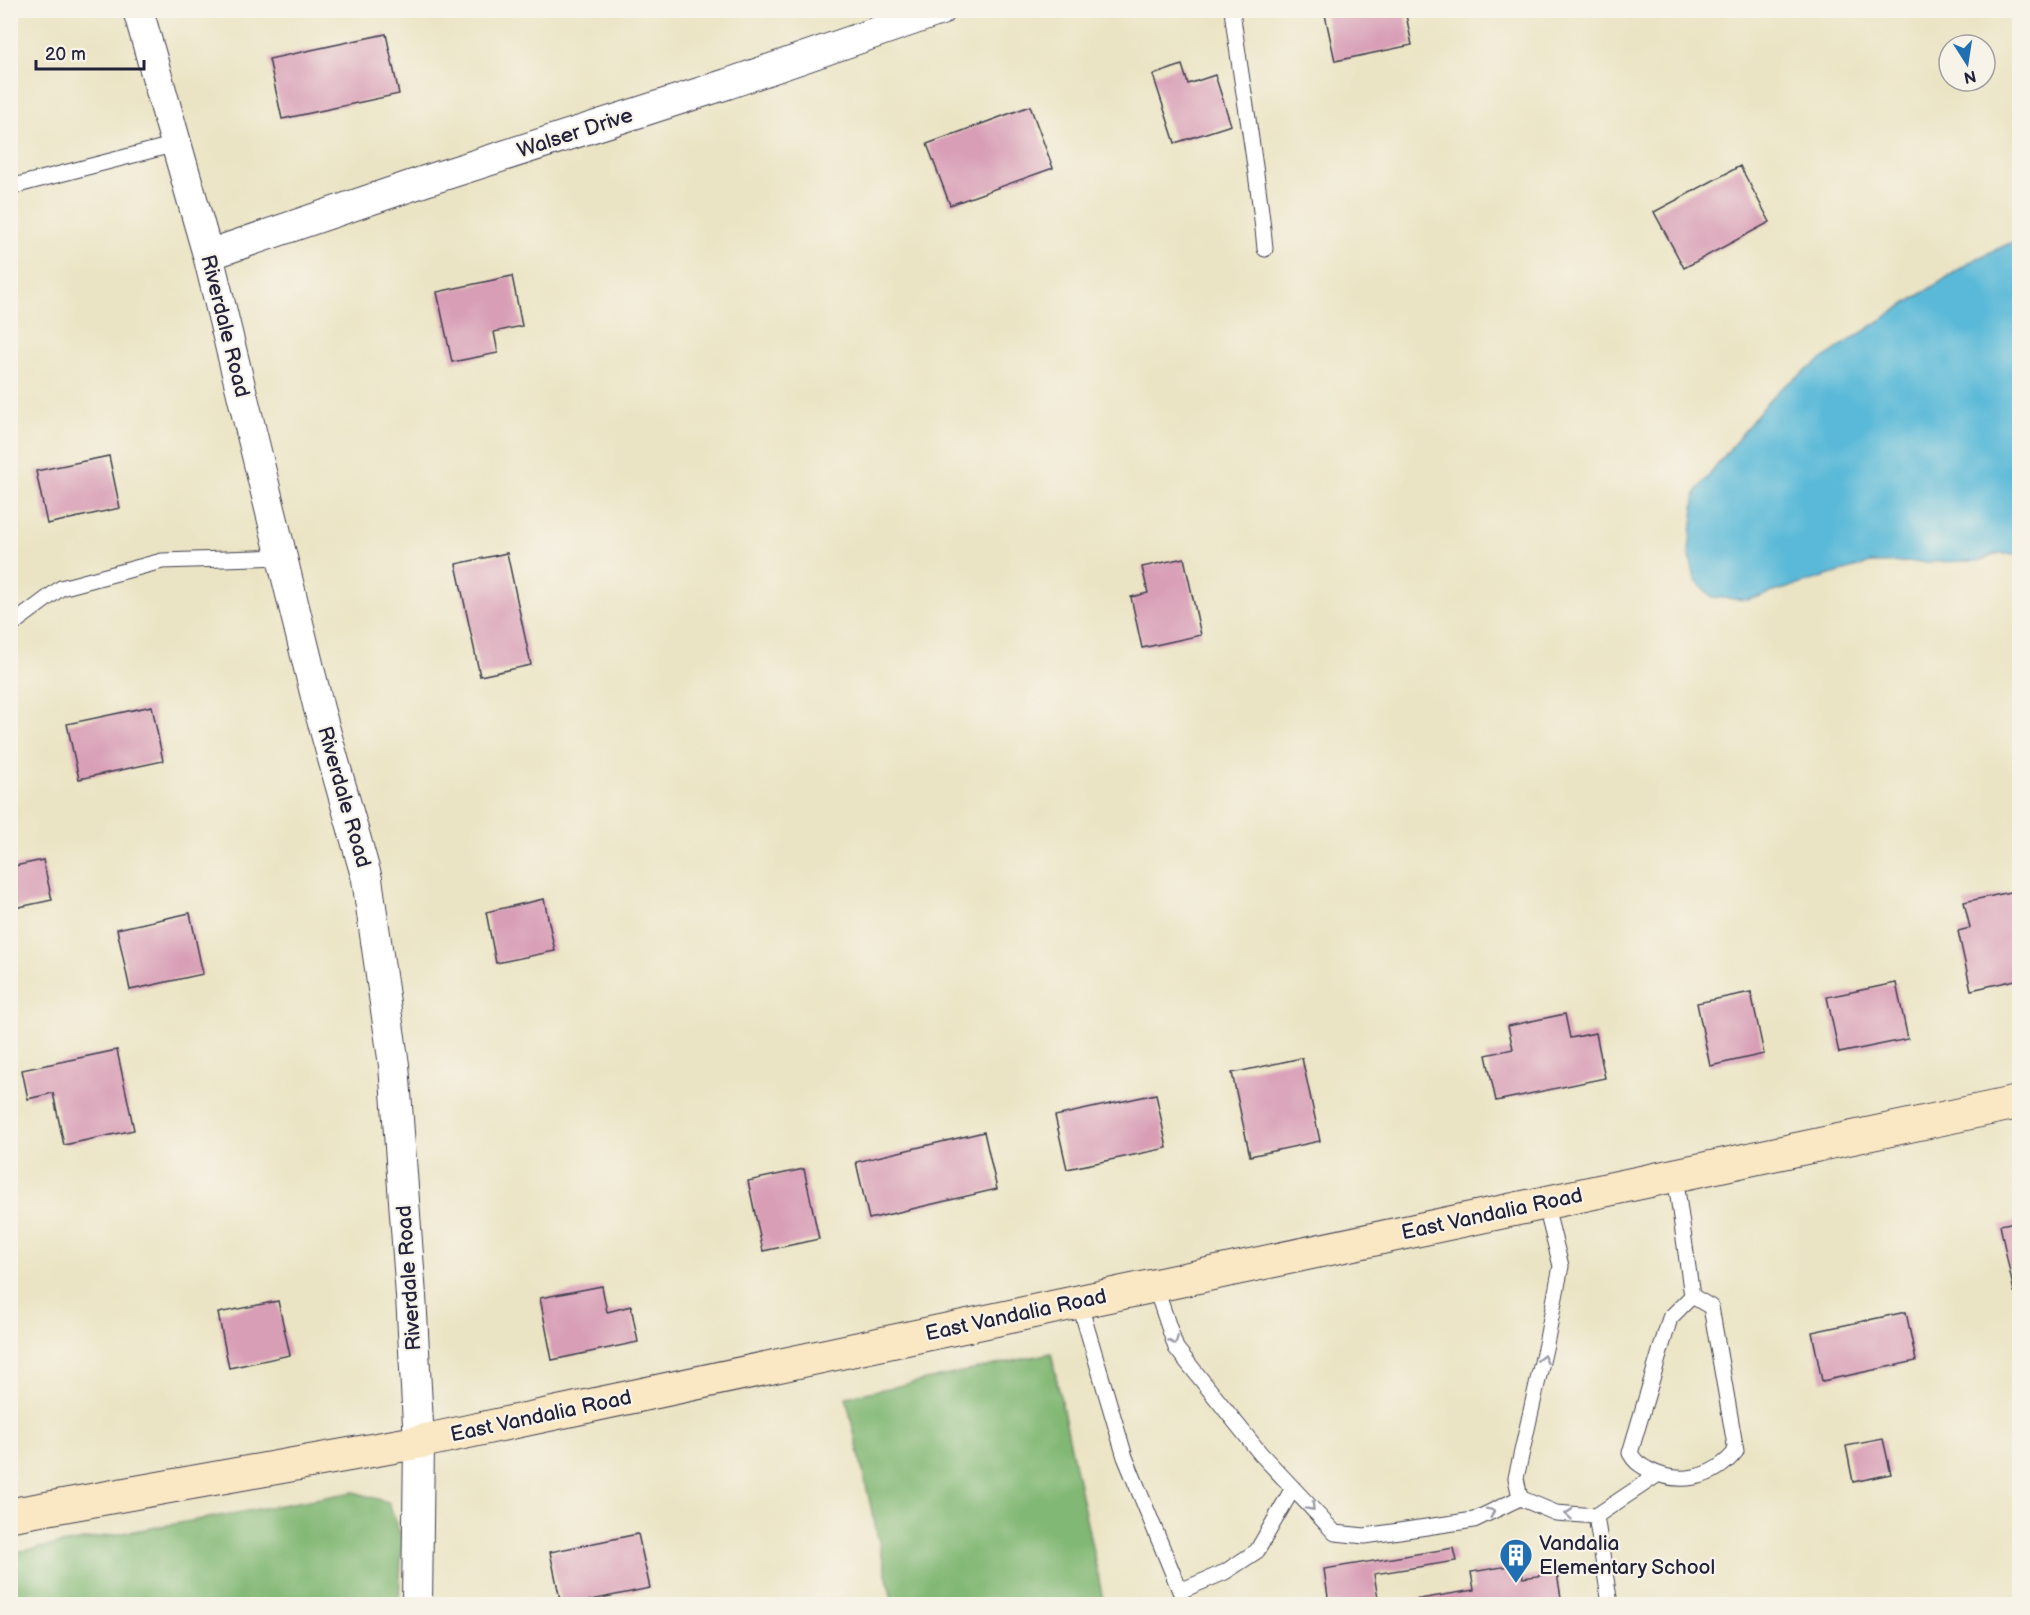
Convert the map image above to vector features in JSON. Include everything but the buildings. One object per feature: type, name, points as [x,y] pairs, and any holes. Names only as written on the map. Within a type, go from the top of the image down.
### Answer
[{"type":"street","name":"Riverdale Road","points":[[138,10],[208,255],[319,709],[369,890],[394,1065],[411,1296],[419,1442],[417,1605]]},
{"type":"street","name":"Walser Drive","points":[[208,255],[425,181],[727,84],[941,10]]},
{"type":"street","name":"East Vandalia Road","points":[[10,1515],[419,1442],[2019,1102]]},
{"type":"lane","points":[[1232,10],[1243,96],[1260,193],[1265,249]]},
{"type":"lane","points":[[10,187],[176,144]]},
{"type":"lane","points":[[10,626],[61,588],[162,561],[282,557]]},
{"type":"lane","points":[[1675,1175],[1692,1296]]},
{"type":"lane","points":[[1520,1498],[1516,1478],[1561,1266],[1545,1203]]},
{"type":"lane","points":[[1155,1286],[1176,1348],[1260,1453],[1335,1533],[1365,1536],[1474,1521],[1520,1498],[1556,1513],[1596,1516],[1658,1475]]},
{"type":"lane","points":[[1692,1296],[1711,1307],[1736,1451],[1729,1460],[1704,1475],[1680,1480],[1658,1475],[1635,1462],[1630,1453],[1670,1318],[1692,1296]]},
{"type":"lane","points":[[1079,1302],[1125,1457],[1181,1598],[1257,1551],[1293,1488]]},
{"type":"lane","points":[[1596,1516],[1610,1605]]},
{"type":"green space","points":[[1051,1353],[1104,1604],[893,1604],[846,1397]]},
{"type":"green space","points":[[354,1492],[388,1502],[402,1538],[399,1604],[11,1604],[11,1553]]},
{"type":"water","points":[[2019,239],[2019,554],[1994,554],[1979,561],[1871,563],[1747,600],[1712,597],[1695,580],[1689,551],[1696,492],[1763,407],[1779,390],[1841,346],[1972,261]]},
{"type":"place","name":"Vandalia Elementary School","points":[[1516,1584]]}]
